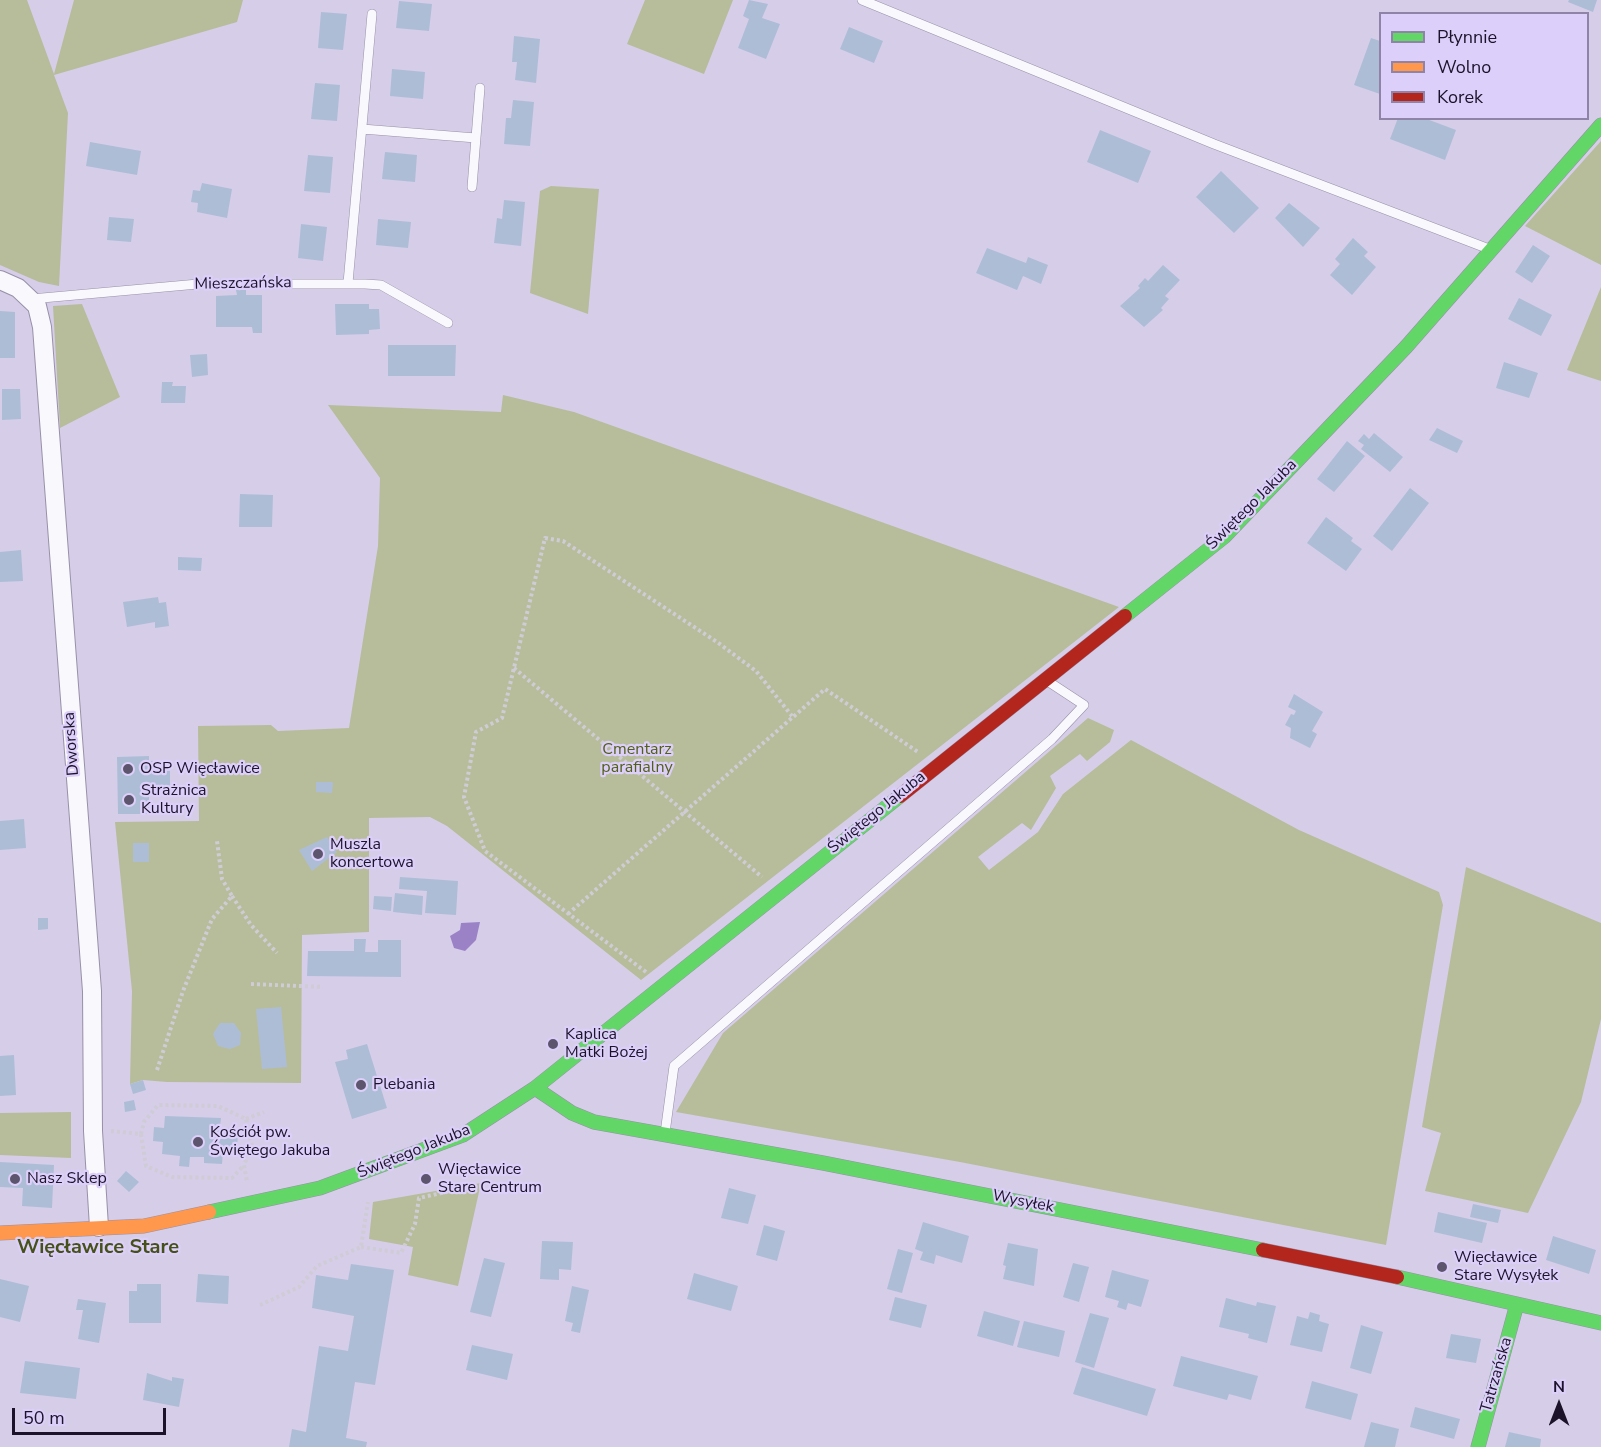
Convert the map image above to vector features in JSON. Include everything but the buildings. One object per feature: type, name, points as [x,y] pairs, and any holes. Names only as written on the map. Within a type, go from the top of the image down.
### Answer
[{"type":"street","name":"Świętego Jakuba","points":[[0,1233],[156,1224],[320,1188],[463,1135],[535,1088],[1224,537],[1406,347],[1601,125]]},
{"type":"street","points":[[0,280],[18,288],[29,299]]},
{"type":"street","name":"Dworska","points":[[29,299],[37,306],[44,348],[92,991],[93,1131],[99,1227]]},
{"type":"street","name":"Wysyłek","points":[[535,1088],[572,1113],[594,1122],[847,1167],[1387,1275],[1601,1323]]},
{"type":"street","name":"Tatrzańska","points":[[1478,1447],[1517,1304]]},
{"type":"lane","points":[[862,0],[1214,144],[1491,250]]},
{"type":"lane","points":[[348,283],[372,14]]},
{"type":"lane","points":[[472,187],[480,88]]},
{"type":"lane","points":[[362,129],[476,138]]},
{"type":"lane","name":"Mieszczańska","points":[[29,299],[198,284],[348,283],[381,285],[448,323]]},
{"type":"lane","points":[[665,1135],[674,1066],[1052,740],[1084,705],[1045,680]]},
{"type":"path","points":[[649,974],[485,851],[464,797],[476,732],[502,718],[545,538],[563,541],[717,642],[756,671],[792,716]]},
{"type":"path","points":[[514,668],[767,882]]},
{"type":"path","points":[[568,914],[825,688],[921,755]]},
{"type":"path","points":[[217,841],[222,879],[251,925],[277,953]]},
{"type":"path","points":[[157,1070],[183,991],[212,920],[232,896]]},
{"type":"path","points":[[251,984],[323,987]]},
{"type":"path","points":[[246,1119],[252,1146],[244,1165],[232,1178],[172,1177],[146,1166],[141,1134],[144,1122],[159,1105],[218,1106],[246,1119],[264,1112]]},
{"type":"path","points":[[111,1131],[141,1134]]},
{"type":"path","points":[[244,1165],[248,1188]]},
{"type":"path","points":[[260,1305],[299,1287],[317,1266],[361,1247],[401,1253],[415,1224],[419,1198],[460,1189],[459,1185]]},
{"type":"path","points":[[361,1247],[368,1202]]},
{"type":"green space","points":[[0,0],[27,0],[54,74],[74,0],[243,0],[237,22],[54,75],[68,113],[59,286],[39,282],[0,265]]},
{"type":"green space","points":[[645,0],[733,0],[704,74],[627,44]]},
{"type":"green space","points":[[1601,141],[1601,265],[1525,226]]},
{"type":"green space","points":[[551,186],[599,189],[588,314],[530,293],[540,191]]},
{"type":"green space","points":[[1601,287],[1601,381],[1567,370]]},
{"type":"green space","points":[[82,304],[120,397],[60,428],[53,306]]},
{"type":"green space","name":"Cmentarz parafialny","points":[[503,395],[574,412],[1119,607],[641,980],[447,826],[430,817],[369,818],[369,932],[302,935],[301,1083],[143,1080],[130,1084],[132,991],[115,822],[199,821],[198,726],[271,725],[278,731],[349,728],[378,546],[380,478],[328,405],[501,412]]},
{"type":"green space","points":[[1088,718],[1114,730],[1110,742],[1087,761],[1080,754],[1050,776],[1056,788],[1031,830],[1022,823],[978,857],[989,870],[1038,832],[1063,794],[1131,740],[1299,830],[1439,892],[1443,905],[1386,1245],[960,1162],[676,1112],[723,1033]]},
{"type":"green space","points":[[1466,867],[1601,923],[1601,1019],[1581,1102],[1528,1213],[1425,1191],[1441,1133],[1422,1127]]},
{"type":"green space","points":[[71,1112],[71,1158],[0,1155],[0,1113]]},
{"type":"green space","points":[[481,1183],[458,1286],[408,1275],[413,1247],[369,1239],[373,1202]]},
{"type":"shaded area","points":[[480,922],[476,940],[465,951],[454,948],[450,936],[460,930],[461,923]]},
{"type":"traffic: fast","points":[[1125,616],[1224,537],[1406,347],[1601,125]]},
{"type":"traffic: fast","points":[[209,1212],[320,1188],[463,1135],[535,1088],[900,796]]},
{"type":"traffic: fast","points":[[535,1088],[572,1113],[594,1122],[823,1163],[1263,1250]]},
{"type":"traffic: fast","points":[[1397,1277],[1601,1323]]},
{"type":"traffic: fast","points":[[1478,1447],[1517,1304]]},
{"type":"traffic: slow","points":[[0,1233],[144,1226],[209,1212]]},
{"type":"traffic: jam","points":[[900,796],[1125,616]]},
{"type":"traffic: jam","points":[[1263,1250],[1397,1277]]},
{"type":"place","name":"OSP Więcławice","points":[[128,769]]},
{"type":"place","name":"Strażnica Kultury","points":[[129,800]]},
{"type":"place","name":"Muszla koncertowa","points":[[318,854]]},
{"type":"place","name":"Kaplica Matki Bożej","points":[[553,1044]]},
{"type":"place","name":"Plebania","points":[[361,1085]]},
{"type":"place","name":"Kościół pw. Świętego Jakuba","points":[[198,1142]]},
{"type":"place","name":"Nasz Sklep","points":[[15,1179]]},
{"type":"place","name":"Więcławice Stare Centrum","points":[[426,1179]]},
{"type":"place","name":"Więcławice Stare Wysyłek","points":[[1442,1267]]},
{"type":"district","name":"Więcławice Stare","points":[[98,1248]]}]
